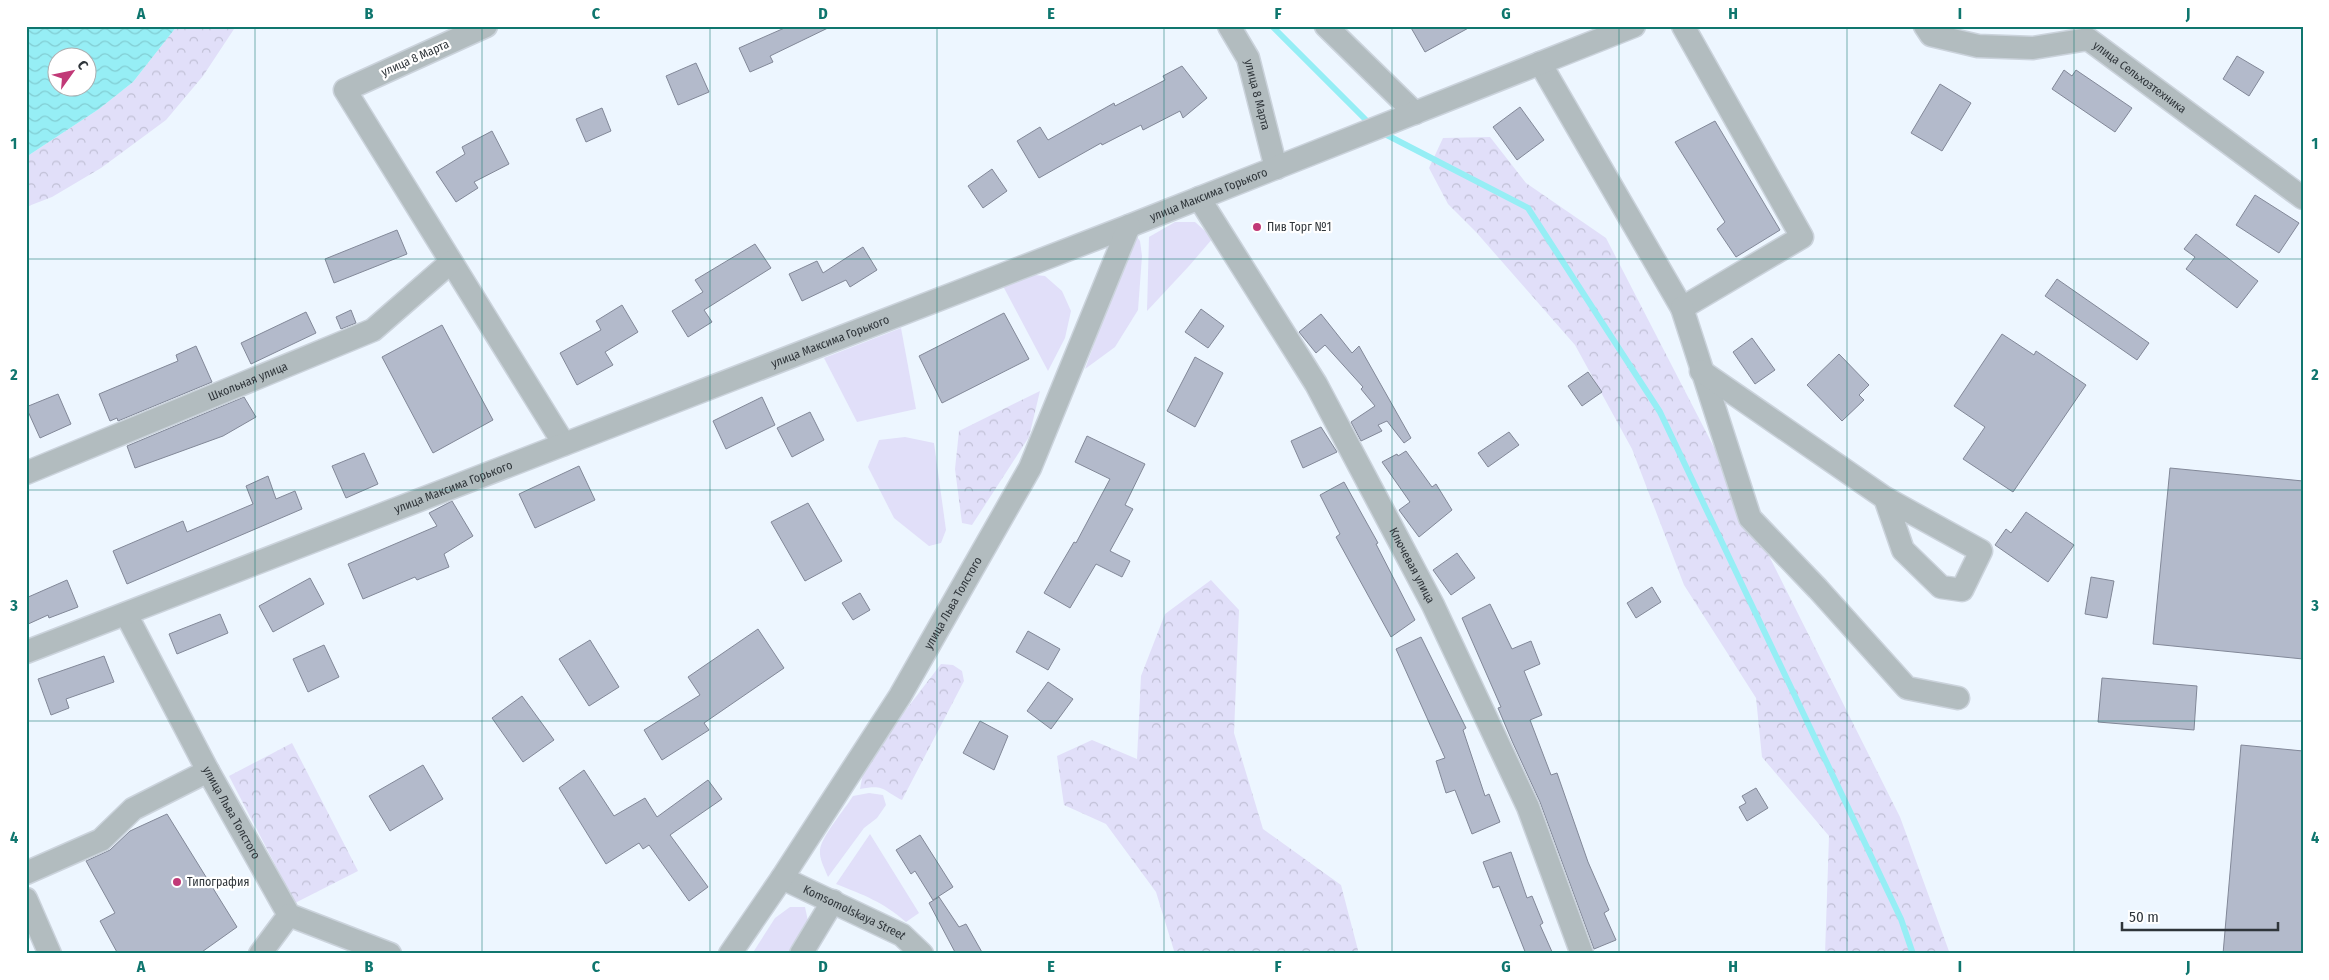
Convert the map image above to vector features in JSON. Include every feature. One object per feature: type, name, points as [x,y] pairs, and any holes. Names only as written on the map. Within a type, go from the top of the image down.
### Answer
[{"type":"street","name":"улица 8 Марта","points":[[451,262],[345,90],[486,26]]},
{"type":"street","name":"улица 8 Марта","points":[[1229,26],[1248,58],[1276,168]]},
{"type":"street","points":[[1326,26],[1415,113]]},
{"type":"street","name":"улица Максима Горького","points":[[26,652],[1129,226],[1634,26]]},
{"type":"street","points":[[1682,308],[1802,237],[1683,26]]},
{"type":"street","name":"улица Сельхозтехника","points":[[1925,26],[1931,35],[1978,46],[2034,48],[2088,39],[2303,198]]},
{"type":"street","points":[[1540,63],[1682,308],[1750,518],[1818,589],[1907,688],[1958,698]]},
{"type":"street","name":"Ключевая улица","points":[[1199,198],[1316,384],[1433,606],[1528,807],[1582,954]]},
{"type":"street","name":"улица Льва Толстого","points":[[730,954],[782,878],[900,696],[1030,468],[1129,226]]},
{"type":"street","points":[[451,262],[564,444]]},
{"type":"street","name":"Школьная улица","points":[[26,473],[373,330],[451,262]]},
{"type":"street","points":[[1701,371],[1885,498],[1981,551],[1962,590],[1942,587],[1903,550],[1885,498]]},
{"type":"street","name":"улица Льва Толстого","points":[[126,614],[208,771],[289,915]]},
{"type":"street","points":[[26,873],[101,840],[133,809],[208,771]]},
{"type":"street","name":"Komsomolskaya Street","points":[[782,878],[902,935],[922,954]]},
{"type":"street","points":[[26,899],[50,954]]},
{"type":"street","points":[[800,954],[833,901]]},
{"type":"street","points":[[260,954],[289,915],[390,954]]},
{"type":"green space","points":[[177,26],[236,26],[203,76],[166,120],[101,168],[52,197],[26,207],[26,157],[99,109],[133,82]]},
{"type":"green space","points":[[1490,137],[1526,183],[1606,238],[1736,490],[1900,817],[1950,954],[1825,954],[1829,836],[1762,757],[1756,698],[1684,585],[1632,449],[1575,345],[1476,232],[1448,204],[1429,168],[1443,138]]},
{"type":"green space","points":[[1175,222],[1195,222],[1213,238],[1147,311],[1149,237]]},
{"type":"green space","points":[[1134,233],[1140,241],[1142,256],[1138,310],[1115,347],[1085,369]]},
{"type":"green space","points":[[1025,274],[1045,276],[1062,291],[1071,311],[1065,338],[1048,371],[1003,286]]},
{"type":"green space","points":[[901,328],[916,409],[857,422],[824,358]]},
{"type":"green space","points":[[1040,391],[1029,437],[972,525],[962,523],[955,469],[959,431]]},
{"type":"green space","points":[[905,437],[934,443],[946,530],[941,543],[929,546],[894,518],[868,467],[879,440]]},
{"type":"green space","points":[[1211,580],[1239,610],[1234,733],[1263,829],[1341,885],[1359,954],[1175,954],[1156,892],[1106,824],[1064,805],[1057,756],[1092,740],[1137,759],[1141,676],[1165,614]]},
{"type":"green space","points":[[941,664],[953,665],[962,671],[964,681],[902,800],[879,788],[860,789],[863,773],[895,724]]},
{"type":"green space","points":[[292,743],[358,871],[295,903],[229,776]]},
{"type":"green space","points":[[869,793],[883,795],[886,805],[877,818],[864,828],[828,877],[821,860],[821,844],[853,796]]},
{"type":"green space","points":[[870,834],[919,913],[906,922],[881,904],[836,884]]},
{"type":"green space","points":[[790,907],[805,907],[808,921],[796,954],[752,954],[775,918]]},
{"type":"water","points":[[26,26],[177,26],[133,82],[99,109],[26,157]]},
{"type":"building","points":[[789,26],[832,26],[770,56],[773,62],[750,72],[739,48]]},
{"type":"building","points":[[1410,26],[1472,26],[1425,52]]},
{"type":"building","points":[[2237,56],[2264,72],[2249,96],[2223,79]]},
{"type":"building","points":[[696,63],[709,92],[678,105],[666,76]]},
{"type":"building","points":[[1182,66],[1207,98],[1183,118],[1180,111],[1143,130],[1141,125],[1102,145],[1101,143],[1039,178],[1017,141],[1040,127],[1048,140],[1114,103],[1115,106],[1165,80],[1163,76]]},
{"type":"building","points":[[2064,70],[2072,76],[2076,70],[2132,108],[2115,132],[2052,89]]},
{"type":"building","points":[[1940,84],[1971,103],[1942,151],[1911,133]]},
{"type":"building","points":[[1520,107],[1544,140],[1517,160],[1493,127]]},
{"type":"building","points":[[602,108],[611,131],[586,142],[576,119]]},
{"type":"building","points":[[1715,121],[1780,230],[1736,257],[1717,229],[1725,222],[1675,142]]},
{"type":"building","points":[[492,131],[509,164],[474,182],[478,188],[456,202],[436,172],[465,154],[462,147]]},
{"type":"building","points":[[992,169],[1007,191],[983,208],[968,186]]},
{"type":"building","points":[[2255,195],[2299,223],[2279,253],[2236,225]]},
{"type":"building","points":[[397,230],[407,254],[334,283],[325,259]]},
{"type":"building","points":[[2196,234],[2258,281],[2237,308],[2186,269],[2195,257],[2184,249]]},
{"type":"building","points":[[755,244],[771,268],[704,310],[712,322],[688,337],[672,311],[703,292],[695,280]]},
{"type":"building","points":[[863,247],[877,270],[850,287],[846,280],[802,301],[789,274],[817,261],[823,273]]},
{"type":"building","points":[[2057,279],[2149,343],[2137,360],[2045,296]]},
{"type":"building","points":[[622,305],[638,332],[605,352],[613,365],[577,385],[560,353],[601,330],[596,321]]},
{"type":"building","points":[[1201,309],[1224,326],[1208,348],[1185,332]]},
{"type":"building","points":[[351,310],[356,323],[341,329],[336,317]]},
{"type":"building","points":[[306,312],[316,333],[251,364],[241,343]]},
{"type":"building","points":[[1004,313],[1029,359],[942,403],[919,356]]},
{"type":"building","points":[[1321,314],[1352,353],[1359,346],[1411,438],[1404,443],[1387,421],[1378,425],[1382,431],[1361,441],[1351,422],[1375,406],[1361,389],[1363,387],[1325,345],[1316,353],[1299,332]]},
{"type":"building","points":[[442,325],[493,420],[433,453],[382,357]]},
{"type":"building","points":[[2002,334],[2034,355],[2036,351],[2086,385],[2013,492],[1963,459],[1985,427],[1954,406]]},
{"type":"building","points":[[1752,338],[1775,370],[1755,384],[1733,352]]},
{"type":"building","points":[[196,346],[212,382],[118,421],[117,418],[110,421],[99,394],[178,361],[176,355]]},
{"type":"building","points":[[1839,354],[1869,385],[1859,395],[1864,400],[1842,421],[1807,385]]},
{"type":"building","points":[[1195,357],[1223,373],[1195,427],[1167,411]]},
{"type":"building","points":[[1588,372],[1602,392],[1582,406],[1568,386]]},
{"type":"building","points":[[58,394],[71,424],[40,438],[26,407]]},
{"type":"building","points":[[244,397],[256,417],[223,436],[135,468],[127,446]]},
{"type":"building","points":[[762,397],[775,425],[726,449],[713,421]]},
{"type":"building","points":[[810,412],[824,440],[792,457],[777,428]]},
{"type":"building","points":[[1321,427],[1337,452],[1303,468],[1291,441]]},
{"type":"building","points":[[1509,432],[1519,445],[1488,467],[1478,453]]},
{"type":"building","points":[[1087,436],[1145,464],[1125,505],[1133,509],[1110,551],[1130,561],[1122,577],[1096,564],[1070,608],[1044,593],[1074,542],[1076,543],[1110,479],[1075,462]]},
{"type":"building","points":[[1406,451],[1432,487],[1436,484],[1452,510],[1419,537],[1399,510],[1410,502],[1382,462]]},
{"type":"building","points":[[364,453],[378,484],[346,498],[332,466]]},
{"type":"building","points":[[579,466],[595,500],[535,528],[519,494]]},
{"type":"building","points":[[2170,468],[2303,481],[2303,659],[2153,644]]},
{"type":"building","points":[[268,476],[276,499],[295,491],[302,509],[127,584],[113,551],[183,521],[187,532],[253,504],[246,486]]},
{"type":"building","points":[[1344,482],[1378,543],[1376,544],[1415,620],[1391,637],[1336,537],[1340,534],[1320,495]]},
{"type":"building","points":[[452,501],[473,536],[444,554],[449,567],[417,580],[415,577],[363,599],[348,564],[437,526],[429,513]]},
{"type":"building","points":[[808,503],[842,561],[805,581],[771,522]]},
{"type":"building","points":[[2026,512],[2074,545],[2048,582],[1995,545],[2006,529],[2011,533]]},
{"type":"building","points":[[1457,553],[1475,578],[1451,595],[1433,570]]},
{"type":"building","points":[[2091,577],[2114,581],[2107,618],[2085,614]]},
{"type":"building","points":[[310,578],[324,604],[273,632],[259,606]]},
{"type":"building","points":[[67,580],[78,607],[49,618],[48,615],[26,625],[26,598]]},
{"type":"building","points":[[1652,587],[1661,602],[1636,618],[1627,603]]},
{"type":"building","points":[[860,593],[870,610],[853,620],[842,603]]},
{"type":"building","points":[[1490,604],[1512,649],[1531,641],[1540,664],[1524,671],[1542,715],[1530,720],[1551,775],[1557,773],[1588,862],[1609,910],[1604,913],[1616,940],[1594,949],[1540,802],[1498,708],[1501,707],[1462,618]]},
{"type":"building","points":[[220,614],[228,633],[177,654],[169,634]]},
{"type":"building","points":[[758,629],[784,668],[704,723],[709,730],[662,760],[644,730],[700,695],[688,677]]},
{"type":"building","points":[[1028,631],[1060,649],[1048,670],[1016,652]]},
{"type":"building","points":[[1421,637],[1466,728],[1463,730],[1485,796],[1489,794],[1500,822],[1472,834],[1455,790],[1446,793],[1436,761],[1445,758],[1396,649]]},
{"type":"building","points":[[590,640],[619,687],[589,706],[559,659]]},
{"type":"building","points":[[324,645],[339,677],[308,692],[293,659]]},
{"type":"building","points":[[104,656],[114,682],[66,699],[69,708],[51,715],[38,679]]},
{"type":"building","points":[[2102,678],[2197,686],[2194,730],[2098,722]]},
{"type":"building","points":[[1048,682],[1073,699],[1051,729],[1027,711]]},
{"type":"building","points":[[522,696],[554,740],[523,762],[492,718]]},
{"type":"building","points":[[980,721],[1008,736],[994,770],[963,753]]},
{"type":"building","points":[[2241,745],[2303,751],[2303,954],[2223,954]]},
{"type":"building","points":[[423,765],[443,799],[390,831],[369,796]]},
{"type":"building","points":[[584,770],[614,816],[645,798],[657,817],[708,780],[722,799],[670,835],[708,887],[689,901],[649,845],[643,849],[639,843],[606,864],[559,788]]},
{"type":"building","points":[[1756,788],[1768,808],[1747,821],[1739,807],[1746,803],[1742,796]]},
{"type":"building","points":[[167,814],[237,927],[199,954],[118,954],[100,921],[115,913],[86,861],[110,850],[130,831]]},
{"type":"building","points":[[920,835],[953,887],[933,900],[915,871],[911,874],[896,850]]},
{"type":"building","points":[[1511,852],[1527,898],[1532,896],[1543,923],[1540,925],[1553,954],[1526,954],[1499,886],[1493,888],[1483,862]]},
{"type":"building","points":[[939,897],[959,927],[966,924],[983,954],[956,954],[929,903]]},
{"type":"waterway","points":[[1272,26],[1371,125]]},
{"type":"waterway","points":[[1381,132],[1528,208],[1660,412],[1901,919],[1913,954]]},
{"type":"place","name":"Пив Торг №1","points":[[1257,227]]},
{"type":"place","name":"Типография","points":[[177,882]]}]
